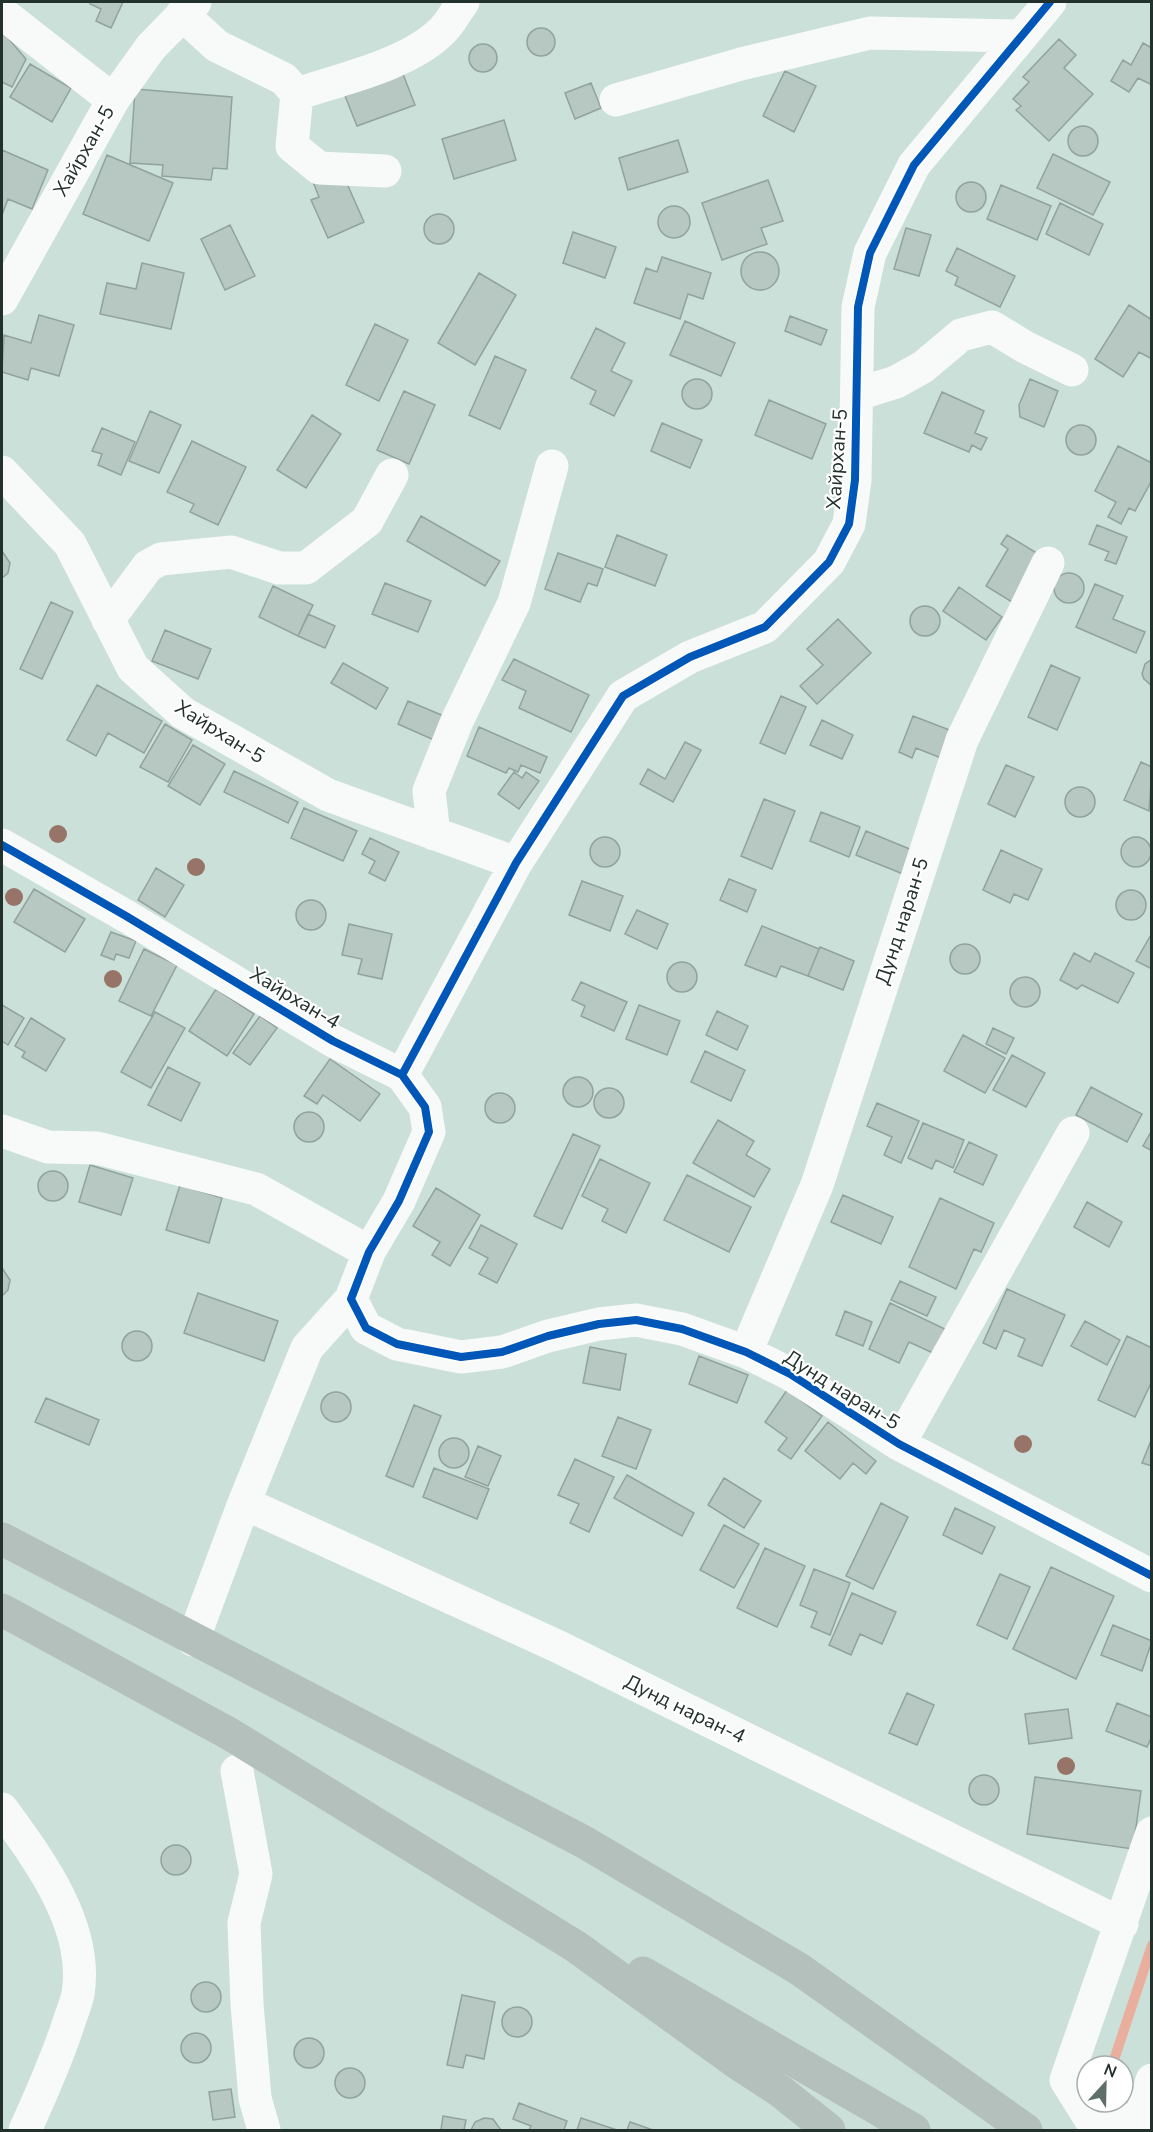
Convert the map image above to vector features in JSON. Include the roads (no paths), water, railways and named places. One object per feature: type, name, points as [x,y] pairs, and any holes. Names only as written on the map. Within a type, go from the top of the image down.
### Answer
[{"type":"main road","points":[[2,1539],[584,1842],[799,1969],[1026,2130]]},
{"type":"main road","points":[[2,1610],[228,1733],[914,2130]]},
{"type":"main road","points":[[228,1733],[575,1946],[740,2065],[780,2091],[829,2130]]},
{"type":"street","points":[[385,171],[320,168],[292,146],[297,94],[369,70],[419,49],[442,32],[463,2]]},
{"type":"street","name":"Хайрхан-5","points":[[2,472],[70,544],[134,668],[183,713],[328,795],[516,863],[623,696],[690,657],[765,627],[829,562],[849,524],[855,480],[858,307],[870,253],[914,165],[1050,2]]},
{"type":"street","name":"Хайрхан-5","points":[[2,299],[113,100],[151,47],[188,8],[217,46],[284,79],[297,94]]},
{"type":"street","points":[[2,13],[113,100]]},
{"type":"street","points":[[616,100],[741,64],[870,33],[1021,36]]},
{"type":"street","points":[[858,394],[896,382],[923,367],[961,336],[992,327],[1025,347],[1072,370]]},
{"type":"street","points":[[434,834],[429,791],[457,722],[514,603],[552,465]]},
{"type":"street","points":[[108,620],[148,566],[161,559],[231,552],[279,568],[306,568],[367,521],[392,475]]},
{"type":"street","name":"Дунд наран-5","points":[[746,1352],[817,1185],[962,741],[1048,563]]},
{"type":"street","name":"Хайрхан-4","points":[[2,844],[333,1041],[402,1075],[425,1107],[429,1132],[399,1201],[369,1252]]},
{"type":"street","points":[[402,1075],[516,863]]},
{"type":"street","points":[[2,1131],[48,1147],[97,1148],[256,1189],[369,1252],[351,1299],[307,1348],[244,1503],[193,1640]]},
{"type":"street","name":"Дунд наран-5","points":[[899,1444],[1073,1133]]},
{"type":"street","name":"Дунд наран-5","points":[[351,1299],[366,1328],[397,1344],[461,1357],[502,1352],[548,1336],[599,1324],[636,1320],[682,1329],[746,1352],[790,1374],[899,1444],[1152,1576]]},
{"type":"street","name":"Дунд наран-4","points":[[244,1503],[559,1647],[1122,1924]]},
{"type":"street","points":[[237,1771],[256,1874],[244,1923],[255,2098],[264,2130]]},
{"type":"street","points":[[2,1809],[37,1857],[64,1904],[77,1949],[78,1994],[54,2068],[25,2130]]},
{"type":"street","points":[[1152,1833],[1066,2080],[1091,2120],[1146,2123],[1152,2080]]},
{"type":"waterway","points":[[1116,2054],[1152,1945]]}]
